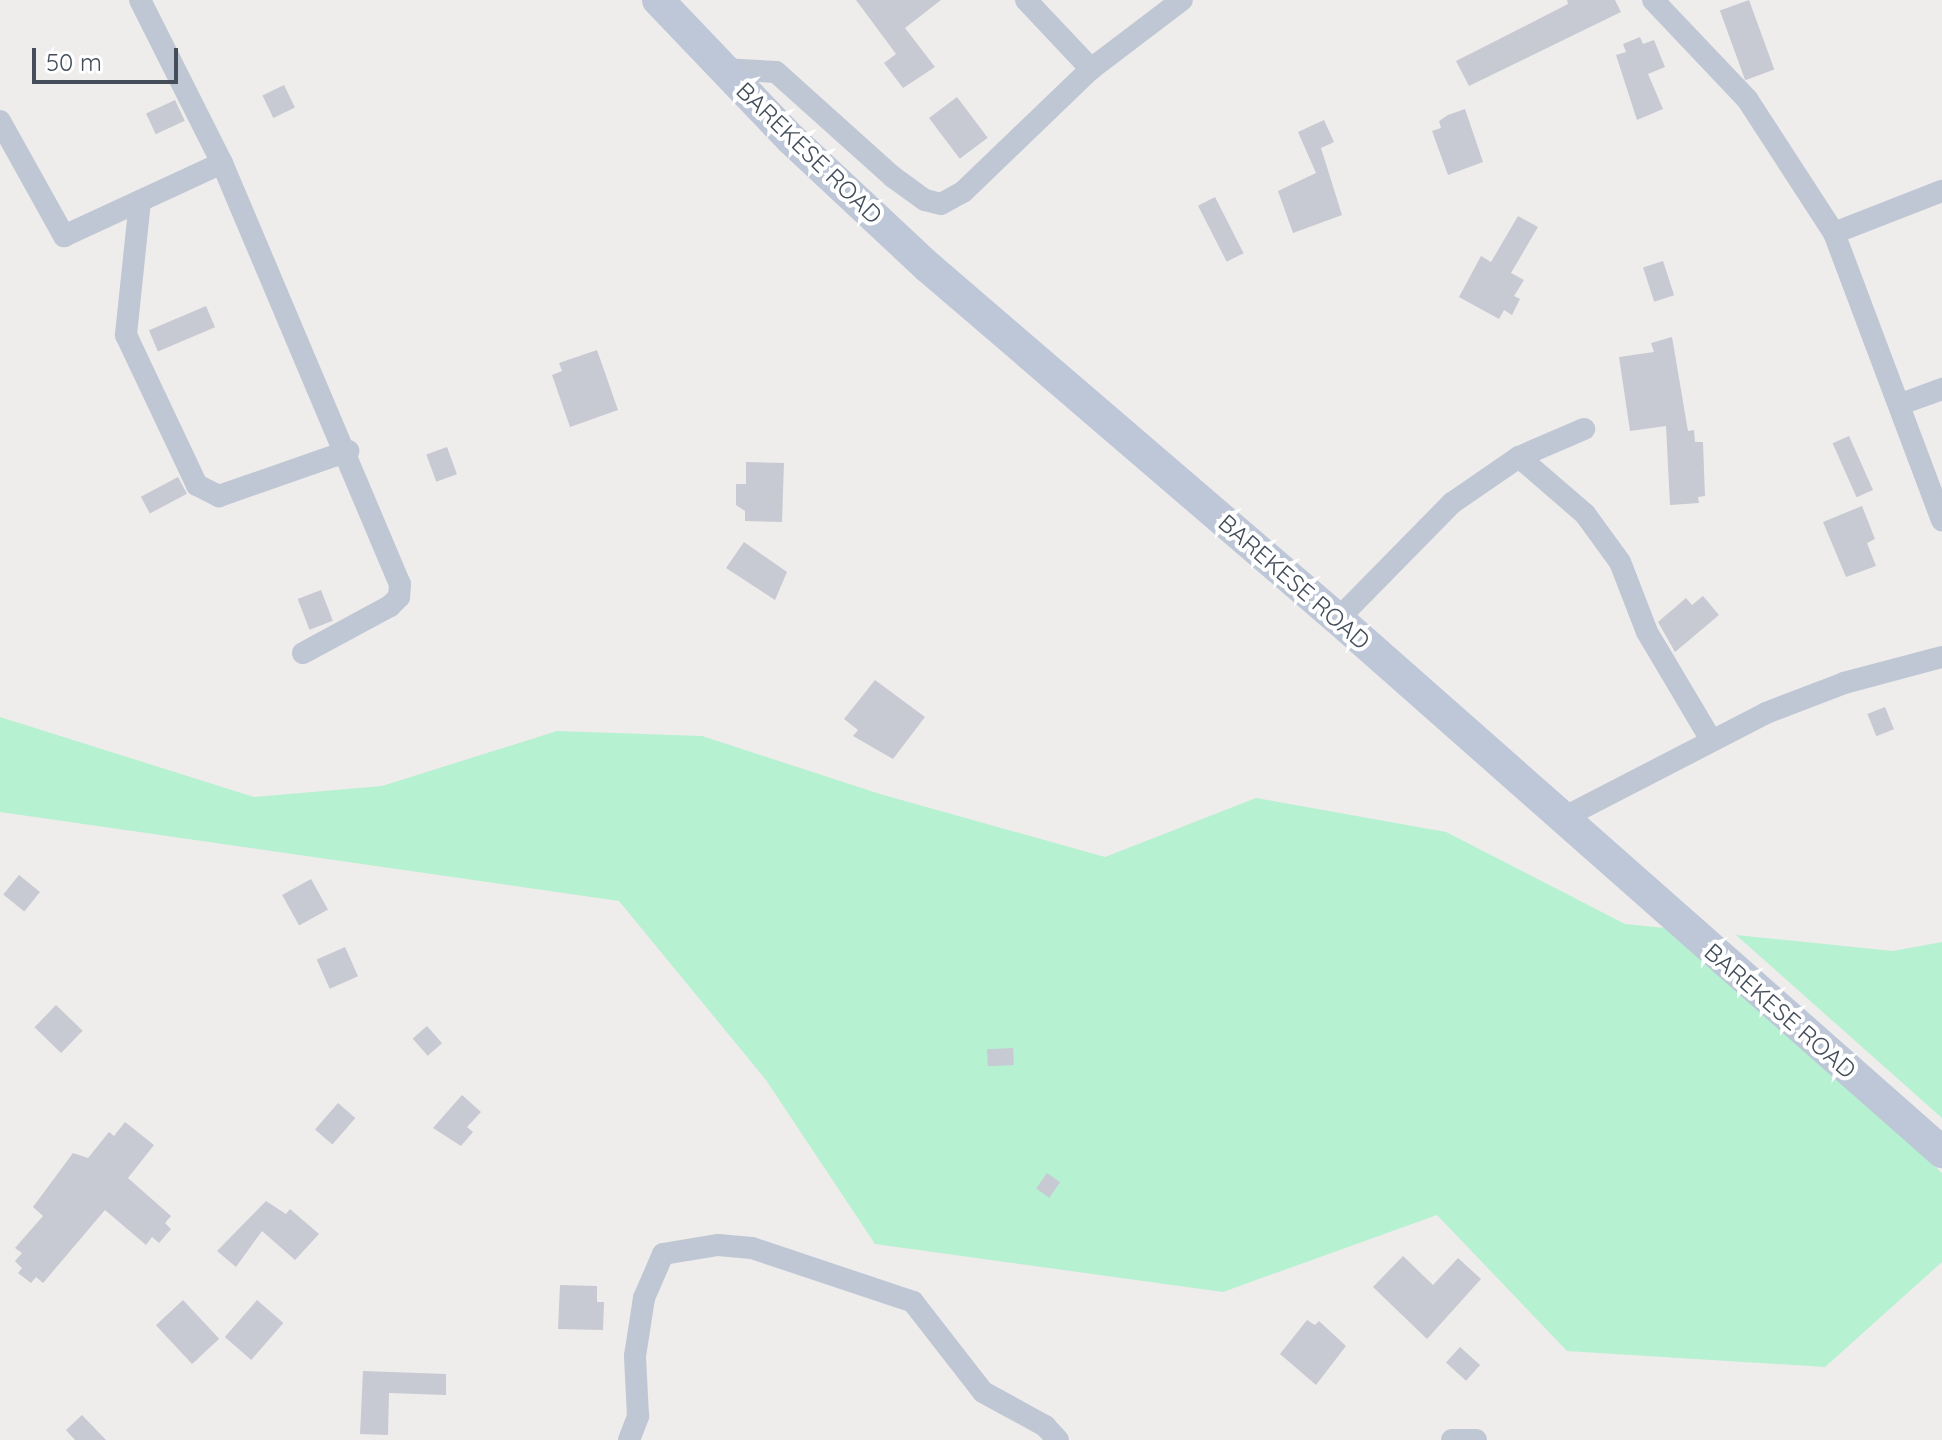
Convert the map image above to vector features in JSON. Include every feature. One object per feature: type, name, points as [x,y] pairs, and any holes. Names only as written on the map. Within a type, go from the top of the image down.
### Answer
[{"type":"main road","name":"BAREKESE ROAD","points":[[658,0],[722,69],[928,267],[1338,619],[1561,819],[1942,1152]]},
{"type":"street","points":[[140,0],[222,163],[348,451],[402,591],[390,606],[303,653]]},
{"type":"street","points":[[1026,0],[1091,69]]},
{"type":"street","points":[[722,69],[776,72],[893,177],[925,200],[941,204],[963,192],[1091,69],[1182,0]]},
{"type":"street","points":[[1653,0],[1747,99],[1834,233],[1901,404],[1942,520]]},
{"type":"street","points":[[0,121],[60,233],[75,234],[222,163]]},
{"type":"street","points":[[1834,233],[1942,191]]},
{"type":"street","points":[[140,201],[126,335],[197,485],[219,496],[348,451]]},
{"type":"street","points":[[1901,404],[1942,389]]},
{"type":"street","points":[[1338,619],[1452,503],[1519,457],[1584,429]]},
{"type":"street","points":[[1519,457],[1585,514],[1620,562],[1647,632],[1711,740]]},
{"type":"street","points":[[1561,819],[1711,740],[1844,683],[1942,657]]},
{"type":"street","points":[[629,1440],[638,1416],[635,1356],[644,1298],[663,1254],[718,1245],[752,1248],[913,1302],[983,1392],[1045,1426],[1058,1440]]},
{"type":"street","points":[[1452,1440],[1476,1440]]},
{"type":"green space","points":[[0,717],[254,797],[382,786],[557,731],[702,736],[880,794],[1105,857],[1256,798],[1446,832],[1625,924],[1675,929],[1942,1173],[1942,1262],[1825,1367],[1567,1351],[1437,1215],[1223,1292],[875,1244],[766,1080],[619,901],[0,812]]},
{"type":"green space","points":[[1736,935],[1893,951],[1942,942],[1942,1118]]},
{"type":"building","points":[[856,0],[941,0],[905,28],[935,67],[903,88],[884,63],[896,54]]},
{"type":"building","points":[[1567,0],[1615,0],[1621,12],[1469,86],[1456,61],[1568,4]]},
{"type":"building","points":[[1749,0],[1774,70],[1745,80],[1720,11]]},
{"type":"building","points":[[1640,37],[1643,44],[1654,40],[1665,67],[1648,74],[1663,109],[1637,120],[1616,55],[1626,52],[1623,44]]},
{"type":"building","points":[[284,85],[295,107],[273,118],[262,96]]},
{"type":"building","points":[[957,97],[988,138],[960,159],[929,118]]},
{"type":"building","points":[[175,100],[185,121],[156,134],[146,114]]},
{"type":"building","points":[[1465,109],[1483,162],[1448,175],[1432,131],[1441,128],[1439,121],[1448,115]]},
{"type":"building","points":[[1324,120],[1334,142],[1321,148],[1342,215],[1293,233],[1278,191],[1316,173],[1298,132]]},
{"type":"building","points":[[1215,197],[1244,253],[1227,262],[1198,206]]},
{"type":"building","points":[[1518,216],[1538,227],[1511,273],[1524,280],[1514,296],[1520,299],[1512,315],[1504,310],[1499,319],[1459,297],[1481,256],[1491,262]]},
{"type":"building","points":[[1663,261],[1674,295],[1654,302],[1643,267]]},
{"type":"building","points":[[206,306],[215,327],[158,351],[149,330]]},
{"type":"building","points":[[1672,337],[1688,431],[1694,430],[1695,442],[1703,442],[1705,496],[1698,497],[1699,503],[1670,505],[1666,426],[1630,431],[1619,357],[1654,352],[1651,343]]},
{"type":"building","points":[[597,350],[618,410],[570,427],[552,375],[562,371],[559,363]]},
{"type":"building","points":[[1849,436],[1873,490],[1857,497],[1833,443]]},
{"type":"building","points":[[447,447],[457,474],[436,482],[426,455]]},
{"type":"building","points":[[746,462],[784,463],[782,522],[745,521],[745,511],[736,505],[736,484],[746,484]]},
{"type":"building","points":[[178,477],[187,494],[150,513],[141,497]]},
{"type":"building","points":[[1862,506],[1875,539],[1867,543],[1876,566],[1846,577],[1823,522]]},
{"type":"building","points":[[744,542],[787,572],[775,600],[726,568]]},
{"type":"building","points":[[321,590],[333,621],[309,630],[298,599]]},
{"type":"building","points":[[1703,596],[1719,615],[1675,652],[1658,622],[1686,598],[1692,605]]},
{"type":"building","points":[[875,680],[925,717],[893,759],[853,736],[858,730],[844,719]]},
{"type":"building","points":[[1885,707],[1894,729],[1876,736],[1867,714]]},
{"type":"building","points":[[19,875],[40,892],[24,911],[3,894]]},
{"type":"building","points":[[311,879],[328,910],[299,926],[282,895]]},
{"type":"building","points":[[345,947],[358,976],[330,989],[317,960]]},
{"type":"building","points":[[56,1005],[83,1031],[61,1053],[34,1027]]},
{"type":"building","points":[[427,1026],[442,1043],[428,1056],[413,1038]]},
{"type":"building","points":[[1013,1048],[1014,1065],[988,1066],[987,1049]]},
{"type":"building","points":[[462,1095],[481,1112],[467,1127],[473,1132],[461,1146],[433,1128]]},
{"type":"building","points":[[338,1103],[355,1118],[332,1145],[315,1129]]},
{"type":"building","points":[[125,1122],[154,1145],[128,1178],[171,1216],[165,1223],[171,1229],[159,1243],[152,1237],[146,1245],[105,1210],[43,1283],[36,1277],[31,1283],[18,1273],[22,1268],[15,1261],[22,1253],[15,1248],[43,1216],[33,1207],[73,1153],[88,1158],[109,1132],[114,1136]]},
{"type":"building","points":[[1047,1173],[1060,1182],[1049,1198],[1036,1189]]},
{"type":"building","points":[[266,1201],[286,1214],[290,1209],[319,1234],[295,1260],[262,1231],[236,1267],[217,1251]]},
{"type":"building","points":[[1403,1256],[1433,1285],[1458,1258],[1481,1279],[1427,1339],[1373,1287]]},
{"type":"building","points":[[560,1285],[597,1286],[597,1302],[604,1302],[603,1330],[558,1329]]},
{"type":"building","points":[[183,1300],[219,1339],[192,1364],[156,1325]]},
{"type":"building","points":[[257,1300],[283,1323],[251,1360],[225,1337]]},
{"type":"building","points":[[1307,1320],[1315,1325],[1319,1321],[1346,1346],[1316,1385],[1280,1354]]},
{"type":"building","points":[[1460,1347],[1480,1365],[1466,1381],[1446,1363]]},
{"type":"building","points":[[363,1371],[446,1374],[446,1395],[389,1393],[388,1435],[360,1434]]},
{"type":"building","points":[[82,1415],[106,1440],[75,1440],[66,1430]]}]
